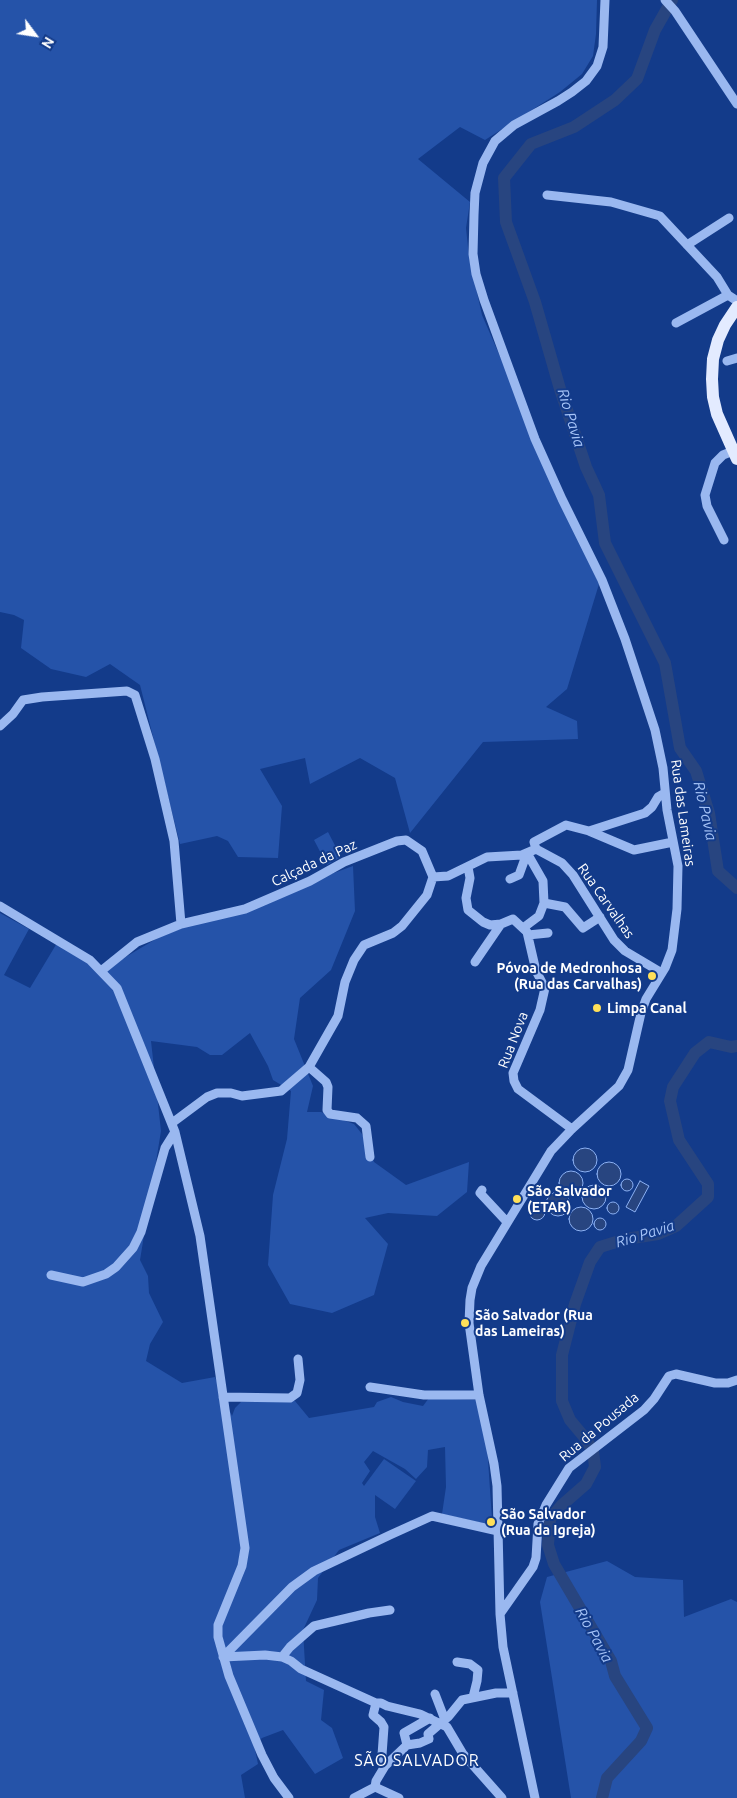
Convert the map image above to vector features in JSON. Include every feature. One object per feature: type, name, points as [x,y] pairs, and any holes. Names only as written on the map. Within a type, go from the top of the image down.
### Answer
[{"type":"main road","points":[[735,455],[717,414],[713,397],[712,370],[718,340],[737,307]]},
{"type":"main road","points":[[712,370],[724,334],[737,315]]},
{"type":"street","name":"Rua das Lameiras","points":[[535,1798],[503,1647],[500,1614],[496,1479],[479,1395],[469,1323],[470,1300],[472,1288],[481,1266],[547,1157],[572,1128],[620,1086],[628,1070],[646,999],[662,973],[672,950],[677,909],[678,866],[656,734],[625,640],[602,580],[562,499],[532,431],[476,274],[473,254],[475,193],[483,163],[495,141],[514,125],[572,92],[586,81],[597,66],[603,46],[605,0]]},
{"type":"street","points":[[666,0],[737,104]]},
{"type":"street","points":[[547,195],[610,202],[660,216],[717,277],[728,294],[737,301]]},
{"type":"street","points":[[687,244],[729,218]]},
{"type":"street","points":[[676,323],[728,294]]},
{"type":"street","points":[[726,361],[737,358]]},
{"type":"street","points":[[724,540],[707,506],[705,495],[715,463],[723,455],[735,455]]},
{"type":"street","points":[[0,726],[14,714],[23,700],[127,691],[135,695],[155,759],[174,841],[181,924]]},
{"type":"street","points":[[589,831],[645,813],[652,807],[658,797],[666,793]]},
{"type":"street","points":[[510,879],[519,875],[532,851],[534,842],[566,825],[589,831],[634,850],[673,842]]},
{"type":"street","name":"Calçada da Paz","points":[[102,971],[137,942],[181,924],[245,909],[310,881],[344,862],[397,841],[406,840],[422,851],[433,877]]},
{"type":"street","points":[[172,1123],[208,1097],[218,1093],[231,1093],[242,1096],[281,1090],[309,1067],[338,1016],[345,982],[354,960],[364,945],[393,933],[402,926],[426,894],[433,877],[448,876],[486,857],[522,855],[532,851]]},
{"type":"street","points":[[525,931],[539,916],[544,903],[543,881],[532,851]]},
{"type":"street","name":"Rua Carvalhas","points":[[532,851],[562,863],[573,875],[614,940],[625,951],[662,973]]},
{"type":"street","points":[[468,867],[470,878],[466,898],[468,910],[490,925],[501,924],[513,919],[525,931],[548,933]]},
{"type":"street","points":[[544,903],[565,907],[583,928],[600,917]]},
{"type":"street","points":[[0,906],[90,960],[117,988],[175,1132],[200,1236],[245,1548],[242,1566],[218,1625],[218,1637],[229,1676],[262,1755],[274,1778],[290,1798]]},
{"type":"street","points":[[475,962],[501,924]]},
{"type":"street","name":"Rua Nova","points":[[525,931],[536,971],[546,988],[540,1010],[513,1073],[514,1081],[518,1088],[572,1128]]},
{"type":"street","points":[[309,1067],[326,1082],[328,1087],[327,1110],[330,1114],[357,1118],[366,1126],[370,1157]]},
{"type":"street","points":[[51,1275],[83,1282],[106,1274],[116,1267],[133,1248],[141,1232],[165,1148],[175,1132]]},
{"type":"street","points":[[482,1190],[480,1193],[507,1222]]},
{"type":"street","points":[[223,1397],[290,1398],[297,1393],[300,1380],[298,1359]]},
{"type":"street","name":"Rua da Pousada","points":[[500,1614],[532,1567],[536,1558],[538,1524],[546,1504],[568,1468],[644,1410],[654,1399],[669,1376],[676,1374],[715,1383],[728,1383],[737,1380]]},
{"type":"street","points":[[370,1387],[424,1395],[479,1395]]},
{"type":"street","points":[[223,1656],[292,1587],[314,1571],[390,1535],[432,1516],[498,1531]]},
{"type":"street","points":[[500,1595],[515,1592]]},
{"type":"street","points":[[282,1656],[314,1626],[369,1612],[390,1610]]},
{"type":"street","points":[[223,1656],[265,1654],[282,1656],[301,1669],[376,1703],[381,1702],[387,1706],[415,1712],[443,1722]]},
{"type":"street","points":[[457,1662],[470,1664],[478,1670],[473,1697]]},
{"type":"street","points":[[375,1788],[376,1781],[385,1766],[407,1745],[429,1739],[428,1734],[443,1722],[462,1700],[496,1693],[513,1694]]},
{"type":"street","points":[[435,1694],[443,1722],[463,1754],[502,1798]]},
{"type":"street","points":[[376,1703],[373,1715],[382,1722],[384,1727],[382,1754],[385,1766]]},
{"type":"street","points":[[407,1745],[404,1733],[430,1718]]},
{"type":"street","points":[[354,1798],[375,1788],[399,1798]]},
{"type":"shaded area","points":[[0,0],[597,0],[593,56],[582,74],[560,92],[485,140],[460,127],[418,159],[470,202],[466,228],[469,257],[482,315],[599,584],[567,689],[546,707],[577,721],[578,739],[483,742],[410,833],[395,778],[360,758],[310,784],[305,758],[260,769],[282,806],[278,858],[238,857],[228,841],[217,836],[180,844],[140,685],[110,664],[86,677],[51,669],[21,648],[24,620],[14,615],[0,612]]},
{"type":"shaded area","points":[[328,832],[341,857],[327,865],[314,840]]},
{"type":"shaded area","points":[[353,866],[355,911],[331,970],[300,998],[294,1039],[313,1086],[307,1112],[321,1112],[354,1124],[362,1134],[374,1162],[406,1185],[469,1162],[467,1192],[437,1216],[388,1213],[365,1218],[388,1244],[374,1295],[332,1313],[290,1304],[268,1265],[273,1195],[287,1139],[291,1091],[273,1080],[268,1066],[250,1033],[222,1055],[210,1055],[197,1047],[151,1041],[161,1131],[140,1260],[148,1276],[149,1293],[163,1322],[150,1344],[146,1361],[182,1383],[215,1377],[232,1416],[235,1408],[241,1402],[295,1401],[309,1418],[374,1407],[377,1402],[391,1397],[403,1402],[423,1406],[429,1398],[476,1400],[487,1445],[492,1519],[487,1524],[442,1514],[446,1487],[445,1447],[428,1450],[427,1467],[416,1479],[405,1469],[373,1451],[364,1462],[370,1471],[362,1483],[364,1486],[384,1459],[416,1481],[395,1509],[375,1495],[375,1517],[380,1533],[339,1550],[318,1578],[317,1600],[303,1630],[306,1681],[324,1690],[321,1720],[332,1728],[343,1758],[315,1774],[283,1730],[262,1738],[254,1745],[258,1764],[241,1775],[245,1798],[0,1798],[0,913],[29,929],[4,975],[30,988],[57,943],[102,971],[161,936]]},
{"type":"shaded area","points":[[585,1148],[593,1152],[597,1160],[593,1168],[585,1172],[577,1168],[573,1160],[577,1152]]},
{"type":"shaded area","points":[[609,1162],[617,1166],[621,1174],[617,1182],[609,1186],[601,1182],[597,1174],[601,1166]]},
{"type":"shaded area","points":[[571,1171],[579,1175],[583,1183],[579,1191],[571,1195],[563,1191],[559,1183],[563,1175]]},
{"type":"shaded area","points":[[627,1179],[633,1185],[627,1191],[621,1185]]},
{"type":"shaded area","points":[[640,1181],[649,1186],[635,1212],[626,1207]]},
{"type":"shaded area","points":[[594,1185],[602,1189],[606,1197],[602,1205],[594,1209],[586,1205],[582,1197],[586,1189]]},
{"type":"shaded area","points":[[558,1192],[566,1196],[570,1204],[566,1212],[558,1216],[550,1212],[546,1204],[550,1196]]},
{"type":"shaded area","points":[[613,1202],[619,1208],[613,1214],[607,1208]]},
{"type":"shaded area","points":[[537,1204],[545,1212],[537,1220],[529,1212]]},
{"type":"shaded area","points":[[581,1207],[589,1211],[593,1219],[589,1227],[581,1231],[573,1227],[569,1219],[573,1211]]},
{"type":"shaded area","points":[[600,1218],[606,1224],[600,1230],[594,1224]]},
{"type":"shaded area","points":[[607,1561],[635,1577],[683,1580],[684,1617],[731,1599],[737,1602],[737,1798],[571,1798],[540,1602],[547,1577]]},
{"type":"waterway","name":"Rio Pavia","points":[[672,0],[655,30],[637,79],[615,100],[574,127],[531,144],[504,178],[506,222],[535,302],[560,389],[586,467],[599,495],[605,543],[665,663],[680,748],[696,771],[709,813],[718,871],[737,888]]},
{"type":"waterway","name":"Rio Pavia","points":[[602,1798],[607,1778],[641,1741],[647,1728],[615,1676],[611,1661],[554,1564],[548,1545],[550,1519],[562,1505],[586,1484],[595,1467],[593,1451],[570,1420],[562,1401],[562,1355],[575,1304],[590,1262],[600,1247],[626,1239],[658,1234],[676,1226],[708,1197],[708,1184],[679,1140],[670,1101],[673,1087],[695,1053],[709,1042],[731,1047],[737,1046]]},
{"type":"place","name":"Póvoa de Medronhosa (Rua das Carvalhas)","points":[[652,976]]},
{"type":"place","name":"Limpa Canal","points":[[597,1008]]},
{"type":"place","name":"São Salvador (ETAR)","points":[[517,1199]]},
{"type":"place","name":"São Salvador (Rua das Lameiras)","points":[[465,1323]]},
{"type":"place","name":"São Salvador (Rua da Igreja)","points":[[491,1522]]},
{"type":"district","name":"SÃO SALVADOR","points":[[417,1761]]}]
